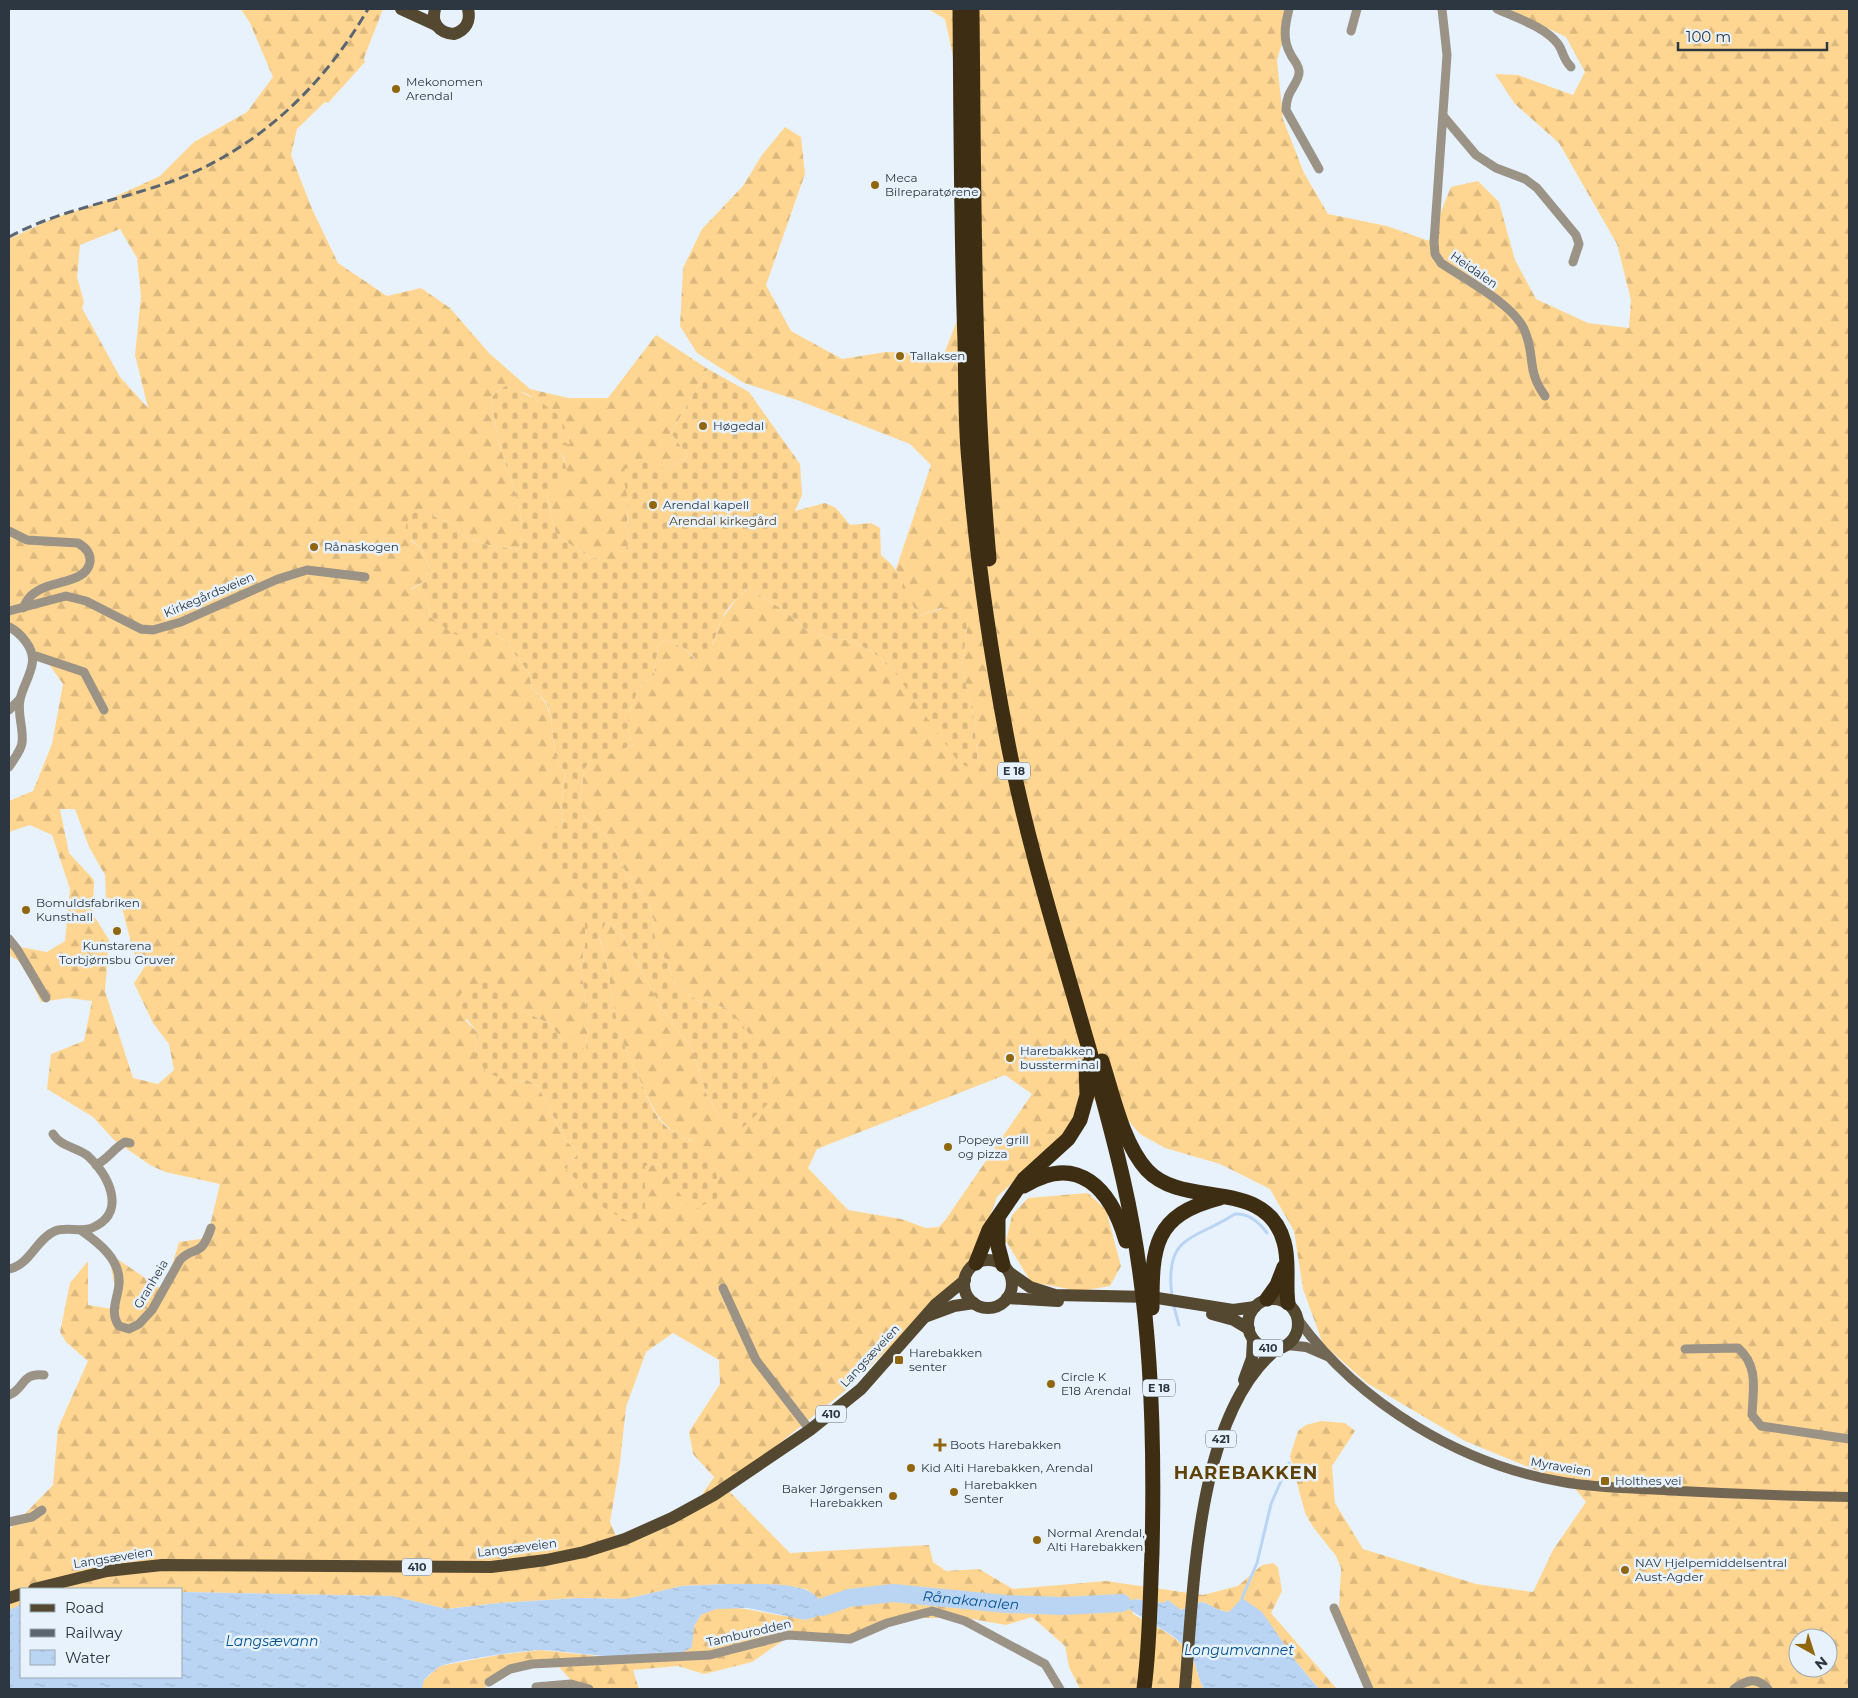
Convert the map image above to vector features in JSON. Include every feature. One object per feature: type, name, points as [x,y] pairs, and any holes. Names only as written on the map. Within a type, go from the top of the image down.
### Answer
[{"type":"highway","name":"E 18","points":[[960,9],[961,236],[968,449],[980,569],[1004,724],[1020,799],[1036,867],[1071,993],[1095,1069],[1123,1181],[1149,1324]]},
{"type":"highway","name":"E 18","points":[[972,9],[974,236],[981,460],[990,568],[1004,661],[1029,795],[1048,873],[1104,1068],[1130,1146],[1148,1171],[1169,1186],[1250,1203],[1267,1214],[1280,1233],[1287,1261],[1288,1303]]},
{"type":"highway","name":"E 18","points":[[976,1263],[990,1230],[1024,1179],[1068,1139],[1085,1108],[1088,1080],[1071,993]]},
{"type":"highway","name":"E 18","points":[[1104,1068],[1136,1209],[1160,1413],[1151,1646],[1152,1689]]},
{"type":"highway","name":"E 18","points":[[1016,1191],[1038,1178],[1064,1172],[1086,1178],[1104,1192],[1120,1220],[1149,1324]]},
{"type":"highway","name":"E 18","points":[[1149,1324],[1152,1269],[1155,1249],[1160,1236],[1168,1225],[1188,1208],[1223,1197]]},
{"type":"highway","points":[[998,1218],[998,1246],[1006,1269]]},
{"type":"highway","points":[[1260,1303],[1277,1285],[1287,1261]]},
{"type":"highway","name":"E 18","points":[[1144,1689],[1151,1646]]},
{"type":"main road","points":[[402,9],[436,25],[448,33],[459,32],[468,22],[468,9]]},
{"type":"main road","points":[[435,9],[434,20],[436,25]]},
{"type":"main road","name":"410","points":[[964,1280],[969,1269],[976,1263],[990,1260],[1030,1287],[1046,1293],[1091,1299]]},
{"type":"main road","points":[[1006,1269],[1012,1286],[1007,1298]]},
{"type":"main road","points":[[964,1280],[966,1293],[974,1303]]},
{"type":"main road","name":"Langsæveien","points":[[38,1588],[107,1571],[162,1565],[456,1568],[530,1563],[584,1552],[625,1539],[672,1518],[716,1493],[810,1430],[861,1389],[936,1304],[964,1280]]},
{"type":"main road","name":"410","points":[[974,1303],[991,1307],[1002,1303],[1007,1298],[1091,1299],[1233,1310],[1279,1299],[1288,1303]]},
{"type":"main road","name":"Langsæveien","points":[[927,1316],[954,1306],[974,1303]]},
{"type":"main road","name":"410","points":[[1251,1334],[1249,1318],[1260,1303]]},
{"type":"main road","points":[[1288,1303],[1294,1309],[1299,1321]]},
{"type":"main road","name":"410","points":[[1201,1308],[1234,1320],[1263,1347],[1283,1347],[1296,1334],[1299,1321]]},
{"type":"main road","name":"Myraveien","points":[[1299,1321],[1356,1385],[1390,1409],[1458,1449],[1506,1468],[1563,1482],[1606,1487],[1747,1495],[1849,1497]]},
{"type":"main road","name":"421","points":[[1185,1689],[1200,1500],[1207,1466],[1219,1432],[1247,1373],[1252,1358],[1251,1334]]},
{"type":"main road","name":"421","points":[[1180,1689],[1197,1544],[1209,1478],[1223,1434],[1249,1381],[1262,1363],[1283,1347]]},
{"type":"main road","name":"Myraveien","points":[[1283,1347],[1306,1347],[1332,1359]]},
{"type":"street","points":[[1289,9],[1284,36],[1290,53],[1298,65],[1299,74],[1286,99],[1286,110],[1320,169]]},
{"type":"street","points":[[1351,31],[1357,9]]},
{"type":"street","name":"Heidalen","points":[[1441,9],[1447,55],[1434,242],[1435,254],[1441,263],[1504,306],[1524,327],[1527,335],[1531,370],[1535,383],[1545,396]]},
{"type":"street","points":[[1497,9],[1547,34],[1559,45],[1563,60],[1571,67]]},
{"type":"street","points":[[1444,118],[1476,155],[1496,168],[1525,179],[1538,188],[1576,236],[1579,244],[1573,262]]},
{"type":"street","points":[[9,531],[27,540],[78,543],[84,547],[90,559],[89,565],[80,575],[42,588],[28,596],[23,608]]},
{"type":"street","name":"Kirkegårdsveien","points":[[9,611],[54,598],[74,597],[86,601],[134,626],[153,630],[181,622],[278,578],[307,570],[365,577]]},
{"type":"street","points":[[9,627],[22,636],[33,655],[30,675],[19,700],[9,710]]},
{"type":"street","points":[[33,655],[84,672],[104,710]]},
{"type":"street","points":[[9,767],[22,744],[19,700]]},
{"type":"street","points":[[9,939],[46,998]]},
{"type":"street","points":[[9,1269],[21,1263],[51,1232],[72,1228],[82,1231],[95,1227],[103,1221],[111,1210],[113,1201],[105,1176],[83,1153],[60,1143],[53,1134]]},
{"type":"street","points":[[96,1165],[108,1159],[119,1145],[125,1142],[130,1144]]},
{"type":"street","name":"Granheia","points":[[82,1231],[106,1251],[117,1266],[120,1282],[114,1316],[119,1326],[129,1329],[145,1318],[180,1260],[184,1255],[199,1251],[207,1240],[211,1228]]},
{"type":"street","points":[[723,1288],[756,1360],[772,1384],[810,1430]]},
{"type":"street","points":[[1685,1349],[1738,1348],[1743,1352],[1754,1372],[1752,1415],[1761,1426],[1849,1439]]},
{"type":"street","points":[[9,1395],[16,1391],[26,1378],[35,1374],[44,1375]]},
{"type":"street","points":[[9,1522],[32,1517],[42,1510]]},
{"type":"street","points":[[1334,1608],[1369,1689]]},
{"type":"street","name":"Tamburodden","points":[[489,1682],[510,1669],[532,1664],[710,1655],[788,1634],[850,1639],[887,1623],[932,1611],[964,1621],[1045,1664],[1060,1689]]},
{"type":"street","points":[[1734,1689],[1743,1682],[1753,1680],[1762,1682],[1768,1689]]},
{"type":"street","points":[[536,1687],[571,1684],[589,1689]]},
{"type":"green space","points":[[241,9],[383,9],[364,58],[365,62],[328,103],[325,102],[297,129],[291,155],[312,209],[338,263],[387,296],[421,288],[450,308],[489,353],[530,389],[568,398],[608,398],[656,335],[708,369],[671,433],[688,456],[666,471],[627,492],[628,545],[618,561],[591,558],[559,537],[555,531],[547,495],[557,482],[565,466],[563,456],[556,447],[569,438],[556,413],[527,394],[506,386],[497,391],[491,399],[498,438],[516,494],[522,524],[522,538],[519,550],[483,544],[462,535],[452,524],[426,513],[411,541],[421,548],[430,569],[425,581],[411,589],[426,597],[431,618],[494,632],[509,646],[529,673],[532,688],[545,702],[551,718],[555,755],[565,773],[561,802],[563,826],[574,880],[585,889],[585,945],[581,968],[588,1020],[586,1052],[563,1042],[550,1024],[521,1010],[505,998],[465,1020],[477,1032],[475,1055],[510,1082],[527,1080],[538,1086],[566,1141],[580,1153],[564,1167],[645,1192],[645,1166],[659,1164],[677,1188],[692,1141],[673,1131],[656,1113],[622,1041],[606,960],[599,936],[606,922],[619,929],[662,1009],[692,1049],[707,1095],[718,1114],[739,1130],[729,1009],[697,1000],[675,984],[668,964],[657,945],[650,906],[626,873],[607,836],[585,818],[580,803],[584,770],[589,762],[633,745],[628,729],[628,712],[634,702],[638,688],[654,675],[658,646],[665,639],[684,648],[695,659],[713,644],[721,620],[738,597],[749,588],[785,611],[806,629],[828,638],[847,640],[872,651],[894,671],[924,710],[978,763],[974,720],[962,667],[967,628],[941,608],[919,616],[909,599],[896,569],[931,465],[910,444],[800,401],[744,383],[697,353],[680,326],[683,268],[702,229],[743,186],[762,155],[785,127],[801,137],[805,174],[766,285],[791,331],[842,359],[886,352],[944,354],[962,308],[957,75],[945,19],[928,9],[1292,9],[1277,60],[1283,119],[1304,173],[1328,214],[1387,226],[1429,241],[1451,187],[1478,181],[1499,202],[1515,260],[1536,299],[1588,323],[1629,328],[1631,300],[1617,244],[1559,143],[1515,104],[1495,74],[1518,75],[1573,95],[1585,72],[1566,37],[1508,9],[1849,9],[1849,1689],[1366,1689],[1339,1609],[1341,1568],[1336,1556],[1313,1527],[1305,1513],[1290,1456],[1298,1431],[1306,1425],[1321,1421],[1345,1423],[1355,1431],[1332,1466],[1335,1503],[1363,1549],[1476,1584],[1533,1592],[1553,1550],[1586,1502],[1572,1485],[1465,1441],[1367,1383],[1323,1344],[1303,1289],[1294,1231],[1270,1189],[1220,1164],[1165,1148],[1140,1134],[1102,1090],[1068,1132],[997,1197],[980,1243],[955,1285],[841,1394],[725,1487],[790,1553],[929,1545],[933,1562],[946,1571],[979,1569],[1013,1589],[1106,1581],[1203,1595],[1238,1586],[1262,1565],[1273,1563],[1278,1567],[1282,1591],[1271,1613],[1337,1689],[1319,1689],[1298,1664],[1229,1612],[1201,1602],[1181,1610],[1163,1603],[1135,1599],[1133,1614],[1173,1637],[1187,1650],[1194,1661],[1204,1689],[1080,1689],[1069,1667],[1065,1646],[1032,1617],[1006,1625],[966,1618],[906,1618],[851,1640],[794,1633],[752,1662],[704,1674],[678,1666],[633,1670],[639,1689],[579,1689],[558,1666],[513,1669],[483,1689],[421,1689],[424,1680],[440,1666],[498,1655],[540,1650],[599,1656],[659,1657],[692,1647],[693,1630],[699,1617],[708,1611],[720,1608],[748,1609],[784,1616],[822,1607],[817,1597],[806,1589],[783,1586],[727,1584],[682,1586],[626,1599],[578,1598],[499,1603],[447,1609],[392,1596],[182,1592],[182,1588],[20,1588],[20,1605],[9,1610],[9,1530],[53,1485],[58,1428],[88,1361],[66,1342],[60,1332],[70,1283],[88,1261],[88,1305],[112,1309],[116,1293],[110,1262],[119,1260],[161,1289],[169,1276],[179,1242],[207,1238],[220,1184],[165,1172],[150,1165],[114,1140],[93,1117],[47,1089],[51,1054],[84,1041],[92,1001],[68,998],[41,1002],[22,963],[9,955],[9,945],[47,952],[65,941],[70,889],[52,835],[30,825],[9,832],[9,801],[33,791],[52,744],[63,684],[45,659],[9,625],[9,239],[54,218],[108,200],[160,176],[194,142],[247,112],[273,77],[250,23]],"holes":[[[120,229],[137,258],[141,296],[135,355],[148,408],[120,377],[82,308],[84,302],[77,277],[80,245]],[[60,809],[75,809],[89,847],[105,875],[106,897],[121,904],[134,954],[147,963],[134,983],[153,1023],[169,1044],[174,1070],[158,1084],[133,1078],[105,991],[109,940],[93,914],[94,880],[69,853]],[[1005,1075],[1032,1094],[939,1227],[926,1228],[901,1219],[848,1210],[808,1168],[817,1149]],[[673,1333],[719,1360],[720,1384],[689,1432],[693,1454],[714,1477],[699,1499],[619,1543],[610,1522],[620,1463],[626,1407],[646,1352]]]},
{"type":"green space","name":"Arendal kirkegård","points":[[708,369],[749,392],[800,464],[802,495],[795,511],[825,503],[836,508],[850,525],[871,523],[880,528],[881,555],[899,574],[919,616],[953,605],[963,613],[967,628],[962,667],[974,720],[978,763],[967,767],[957,760],[894,671],[872,651],[847,640],[828,638],[806,629],[785,611],[749,588],[726,611],[713,644],[702,656],[696,659],[684,648],[665,639],[658,646],[654,675],[638,688],[634,702],[628,712],[628,729],[633,745],[589,762],[584,770],[580,803],[585,818],[607,836],[626,873],[650,906],[657,945],[668,964],[675,984],[697,1000],[729,1009],[755,1041],[773,1076],[768,1104],[739,1131],[718,1114],[707,1095],[692,1049],[662,1009],[619,929],[606,922],[599,937],[606,961],[617,1021],[628,1055],[660,1121],[698,1146],[710,1158],[718,1181],[717,1198],[692,1211],[659,1164],[645,1166],[645,1210],[636,1226],[601,1206],[564,1167],[580,1153],[566,1141],[538,1086],[527,1080],[510,1082],[486,1072],[475,1055],[477,1032],[454,1003],[464,990],[487,981],[521,1010],[550,1024],[563,1042],[573,1038],[586,1051],[588,1020],[581,968],[585,945],[585,889],[547,863],[537,851],[538,841],[546,832],[563,825],[561,802],[565,773],[555,755],[551,718],[546,702],[532,688],[529,673],[509,646],[494,632],[474,639],[454,634],[431,618],[426,597],[411,590],[425,581],[430,569],[421,548],[405,535],[405,532],[407,522],[412,514],[415,512],[426,513],[452,524],[462,535],[483,544],[519,550],[522,538],[522,524],[516,494],[498,438],[491,399],[497,391],[506,386],[548,407],[558,415],[567,433],[570,444],[556,447],[563,457],[569,478],[547,495],[555,531],[559,537],[591,558],[618,560],[628,545],[627,496],[623,476],[626,465],[649,456],[666,471],[688,456],[671,433]]},
{"type":"green space","points":[[1088,1193],[1106,1210],[1121,1266],[1110,1286],[1080,1291],[1031,1282],[1006,1241],[1012,1215],[1028,1198]]},
{"type":"water","name":"Langsævann","points":[[727,1584],[786,1585],[808,1591],[816,1596],[824,1609],[816,1617],[805,1620],[748,1608],[716,1609],[701,1615],[694,1626],[692,1647],[679,1653],[662,1657],[641,1658],[533,1650],[457,1662],[439,1667],[424,1680],[422,1689],[9,1689],[9,1610],[20,1605],[20,1678],[182,1678],[182,1592],[392,1596],[447,1609],[499,1603],[578,1598],[626,1599],[682,1586]]},
{"type":"water","name":"Longumvannet","points":[[1242,1598],[1262,1612],[1298,1664],[1319,1689],[1204,1689],[1194,1661],[1186,1648],[1169,1633],[1139,1616],[1122,1603],[1135,1599],[1163,1603],[1168,1600],[1181,1610],[1201,1602],[1229,1612]]},
{"type":"waterway","points":[[1172,1297],[1171,1276],[1173,1261],[1177,1250],[1185,1242],[1235,1214],[1253,1219],[1267,1233]]},
{"type":"waterway","points":[[1173,1303],[1179,1325]]},
{"type":"waterway","points":[[1242,1598],[1257,1563],[1271,1504],[1289,1463]]},
{"type":"waterway","name":"Rånakanalen","points":[[822,1607],[849,1598],[893,1593],[1006,1604],[1062,1606],[1122,1603]]},
{"type":"railway","points":[[9,237],[62,214],[155,187],[189,174],[221,159],[251,140],[304,94],[328,68],[368,9]]},
{"type":"place","name":"Mekonomen Arendal","points":[[396,89]]},
{"type":"place","name":"Meca Bilreparatørene","points":[[875,185]]},
{"type":"place","name":"Tallaksen","points":[[900,356]]},
{"type":"place","name":"Høgedal","points":[[703,426]]},
{"type":"place","name":"Arendal kapell","points":[[653,505]]},
{"type":"place","name":"Rånaskogen","points":[[314,547]]},
{"type":"place","name":"Bomuldsfabriken Kunsthall","points":[[26,910]]},
{"type":"place","name":"Kunstarena Torbjørnsbu Gruver","points":[[117,931]]},
{"type":"place","name":"Harebakken bussterminal","points":[[1010,1058]]},
{"type":"place","name":"Popeye grill og pizza","points":[[948,1147]]},
{"type":"place","name":"Harebakken senter","points":[[899,1360]]},
{"type":"place","name":"Circle K E18 Arendal","points":[[1051,1384]]},
{"type":"place","name":"Boots Harebakken","points":[[940,1445]]},
{"type":"place","name":"Kid Alti Harebakken, Arendal","points":[[911,1468]]},
{"type":"place","name":"Holthes vei","points":[[1605,1481]]},
{"type":"place","name":"Harebakken Senter","points":[[954,1492]]},
{"type":"place","name":"Baker Jørgensen Harebakken","points":[[893,1496]]},
{"type":"place","name":"Normal Arendal, Alti Harebakken","points":[[1037,1540]]},
{"type":"place","name":"NAV Hjelpemiddelsentral Aust-Agder","points":[[1625,1570]]},
{"type":"district","name":"HAREBAKKEN","points":[[1246,1473]]}]
